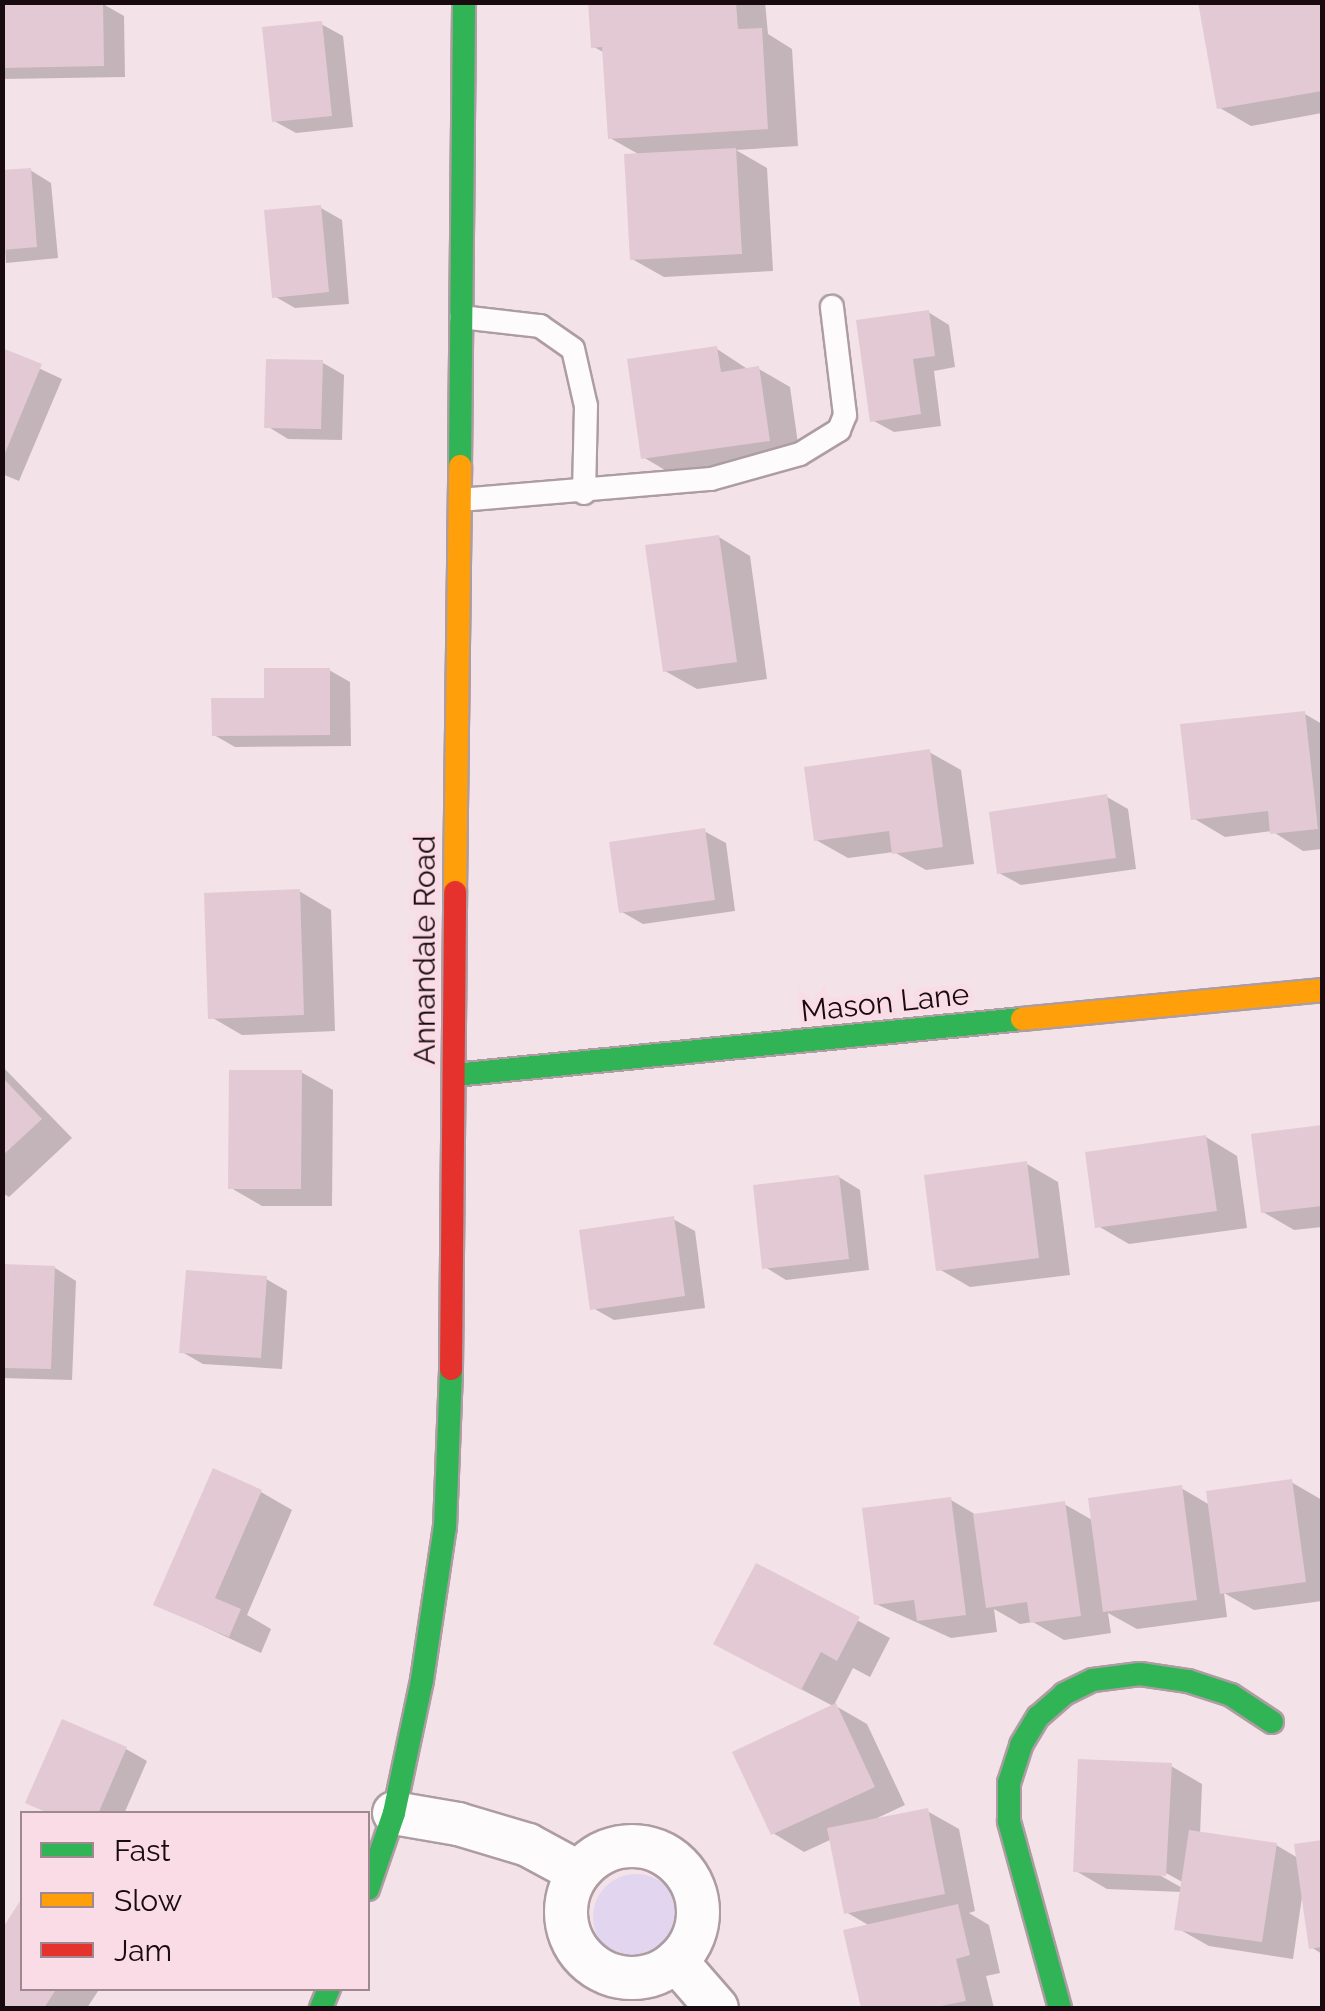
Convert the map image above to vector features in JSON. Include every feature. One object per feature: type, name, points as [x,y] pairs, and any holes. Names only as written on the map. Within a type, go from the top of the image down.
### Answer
[{"type":"main road","name":"Annandale Road","points":[[370,1882],[394,1813],[422,1680],[444,1528],[454,1284],[464,2]]},
{"type":"main road","name":"Mason Lane","points":[[454,1076],[1322,990]]},
{"type":"main road","points":[[1060,2008],[1009,1821],[1009,1784],[1020,1744],[1038,1717],[1064,1694],[1093,1680],[1140,1674],[1188,1681],[1231,1695],[1272,1722]]},
{"type":"street","points":[[394,1813],[458,1824],[528,1845],[578,1872]]},
{"type":"street","points":[[628,1846],[653,1849],[679,1865],[693,1887],[698,1914],[692,1941],[676,1961],[649,1976],[623,1978],[598,1969],[578,1952],[566,1926],[566,1900],[578,1872],[603,1852],[628,1846]]},
{"type":"street","points":[[676,1961],[717,2008]]},
{"type":"lane","points":[[460,500],[711,479],[800,454],[839,430],[844,415],[832,306]]},
{"type":"lane","points":[[460,317],[540,326],[573,349],[586,406],[584,492]]},
{"type":"shaded area","points":[[636,1874],[660,1881],[672,1893],[679,1917],[672,1941],[660,1953],[636,1960],[612,1953],[600,1941],[593,1917],[600,1893],[612,1881]]},
{"type":"building","points":[[103,2],[104,66],[2,68],[2,3]]},
{"type":"building","points":[[588,2],[736,2],[738,29],[762,28],[768,129],[608,139],[602,47],[591,48]]},
{"type":"building","points":[[1198,2],[1322,2],[1322,91],[1217,109]]},
{"type":"building","points":[[322,21],[332,116],[272,122],[262,27]]},
{"type":"building","points":[[736,148],[742,254],[630,260],[624,154]]},
{"type":"building","points":[[31,168],[37,247],[2,250],[2,170]]},
{"type":"building","points":[[321,205],[329,292],[272,298],[264,210]]},
{"type":"building","points":[[929,310],[935,356],[913,359],[921,414],[870,422],[856,320]]},
{"type":"building","points":[[717,346],[721,372],[759,366],[770,441],[641,459],[627,359]]},
{"type":"building","points":[[2,348],[42,364],[3,458],[2,458]]},
{"type":"building","points":[[266,359],[323,360],[321,429],[264,428]]},
{"type":"building","points":[[719,535],[737,662],[663,672],[645,545]]},
{"type":"building","points":[[264,668],[330,668],[330,735],[212,736],[211,698],[264,698]]},
{"type":"building","points":[[1305,711],[1318,829],[1270,834],[1268,811],[1191,820],[1180,724]]},
{"type":"building","points":[[930,749],[943,847],[892,854],[889,831],[814,841],[804,767]]},
{"type":"building","points":[[1107,794],[1116,858],[997,874],[989,812]]},
{"type":"building","points":[[705,828],[715,900],[619,913],[609,842]]},
{"type":"building","points":[[300,889],[304,1015],[208,1019],[204,893]]},
{"type":"building","points":[[229,1070],[302,1070],[301,1189],[228,1189]]},
{"type":"building","points":[[2,1077],[42,1119],[2,1156]]},
{"type":"building","points":[[1322,1125],[1322,1206],[1261,1213],[1251,1134]]},
{"type":"building","points":[[1206,1135],[1217,1211],[1095,1228],[1085,1152]]},
{"type":"building","points":[[1027,1161],[1039,1258],[936,1271],[924,1175]]},
{"type":"building","points":[[839,1175],[849,1259],[762,1269],[753,1185]]},
{"type":"building","points":[[674,1216],[685,1296],[590,1310],[579,1230]]},
{"type":"building","points":[[2,1264],[55,1266],[51,1369],[2,1368]]},
{"type":"building","points":[[186,1270],[267,1276],[261,1358],[179,1353]]},
{"type":"building","points":[[213,1468],[262,1490],[215,1598],[241,1609],[229,1637],[153,1605]]},
{"type":"building","points":[[1292,1479],[1306,1582],[1220,1594],[1206,1491]]},
{"type":"building","points":[[1182,1485],[1197,1600],[1103,1612],[1088,1498]]},
{"type":"building","points":[[951,1497],[966,1615],[917,1621],[914,1600],[874,1605],[862,1508]]},
{"type":"building","points":[[1065,1501],[1081,1616],[1030,1623],[1027,1602],[986,1608],[973,1514]]},
{"type":"building","points":[[756,1563],[860,1617],[837,1661],[821,1652],[801,1690],[713,1644]]},
{"type":"building","points":[[836,1703],[875,1787],[771,1835],[732,1752]]},
{"type":"building","points":[[62,1719],[127,1747],[99,1811],[43,1811],[25,1803]]},
{"type":"building","points":[[1078,1759],[1172,1763],[1166,1876],[1073,1872]]},
{"type":"building","points":[[928,1808],[945,1894],[844,1914],[827,1828]]},
{"type":"building","points":[[1189,1830],[1277,1843],[1262,1942],[1174,1930]]},
{"type":"building","points":[[1322,1840],[1322,1947],[1309,1949],[1294,1844]]},
{"type":"building","points":[[20,1901],[20,1991],[55,1991],[44,2008],[2,2008],[2,1929]]},
{"type":"building","points":[[958,1904],[970,1955],[956,1959],[966,2001],[931,2008],[861,2008],[843,1930]]},
{"type":"traffic: fast","points":[[460,466],[464,2]]},
{"type":"traffic: fast","points":[[454,1075],[1022,1019]]},
{"type":"traffic: fast","points":[[370,1883],[394,1813],[422,1680],[445,1527],[451,1369]]},
{"type":"traffic: fast","points":[[1060,2008],[1009,1821],[1009,1783],[1021,1745],[1038,1717],[1064,1694],[1093,1680],[1140,1674],[1188,1681],[1231,1695],[1272,1722]]},
{"type":"traffic: fast","points":[[321,2008],[328,1991]]},
{"type":"traffic: slow","points":[[455,892],[460,466]]},
{"type":"traffic: slow","points":[[1022,1019],[1322,990]]},
{"type":"traffic: jam","points":[[451,1369],[455,892]]}]
